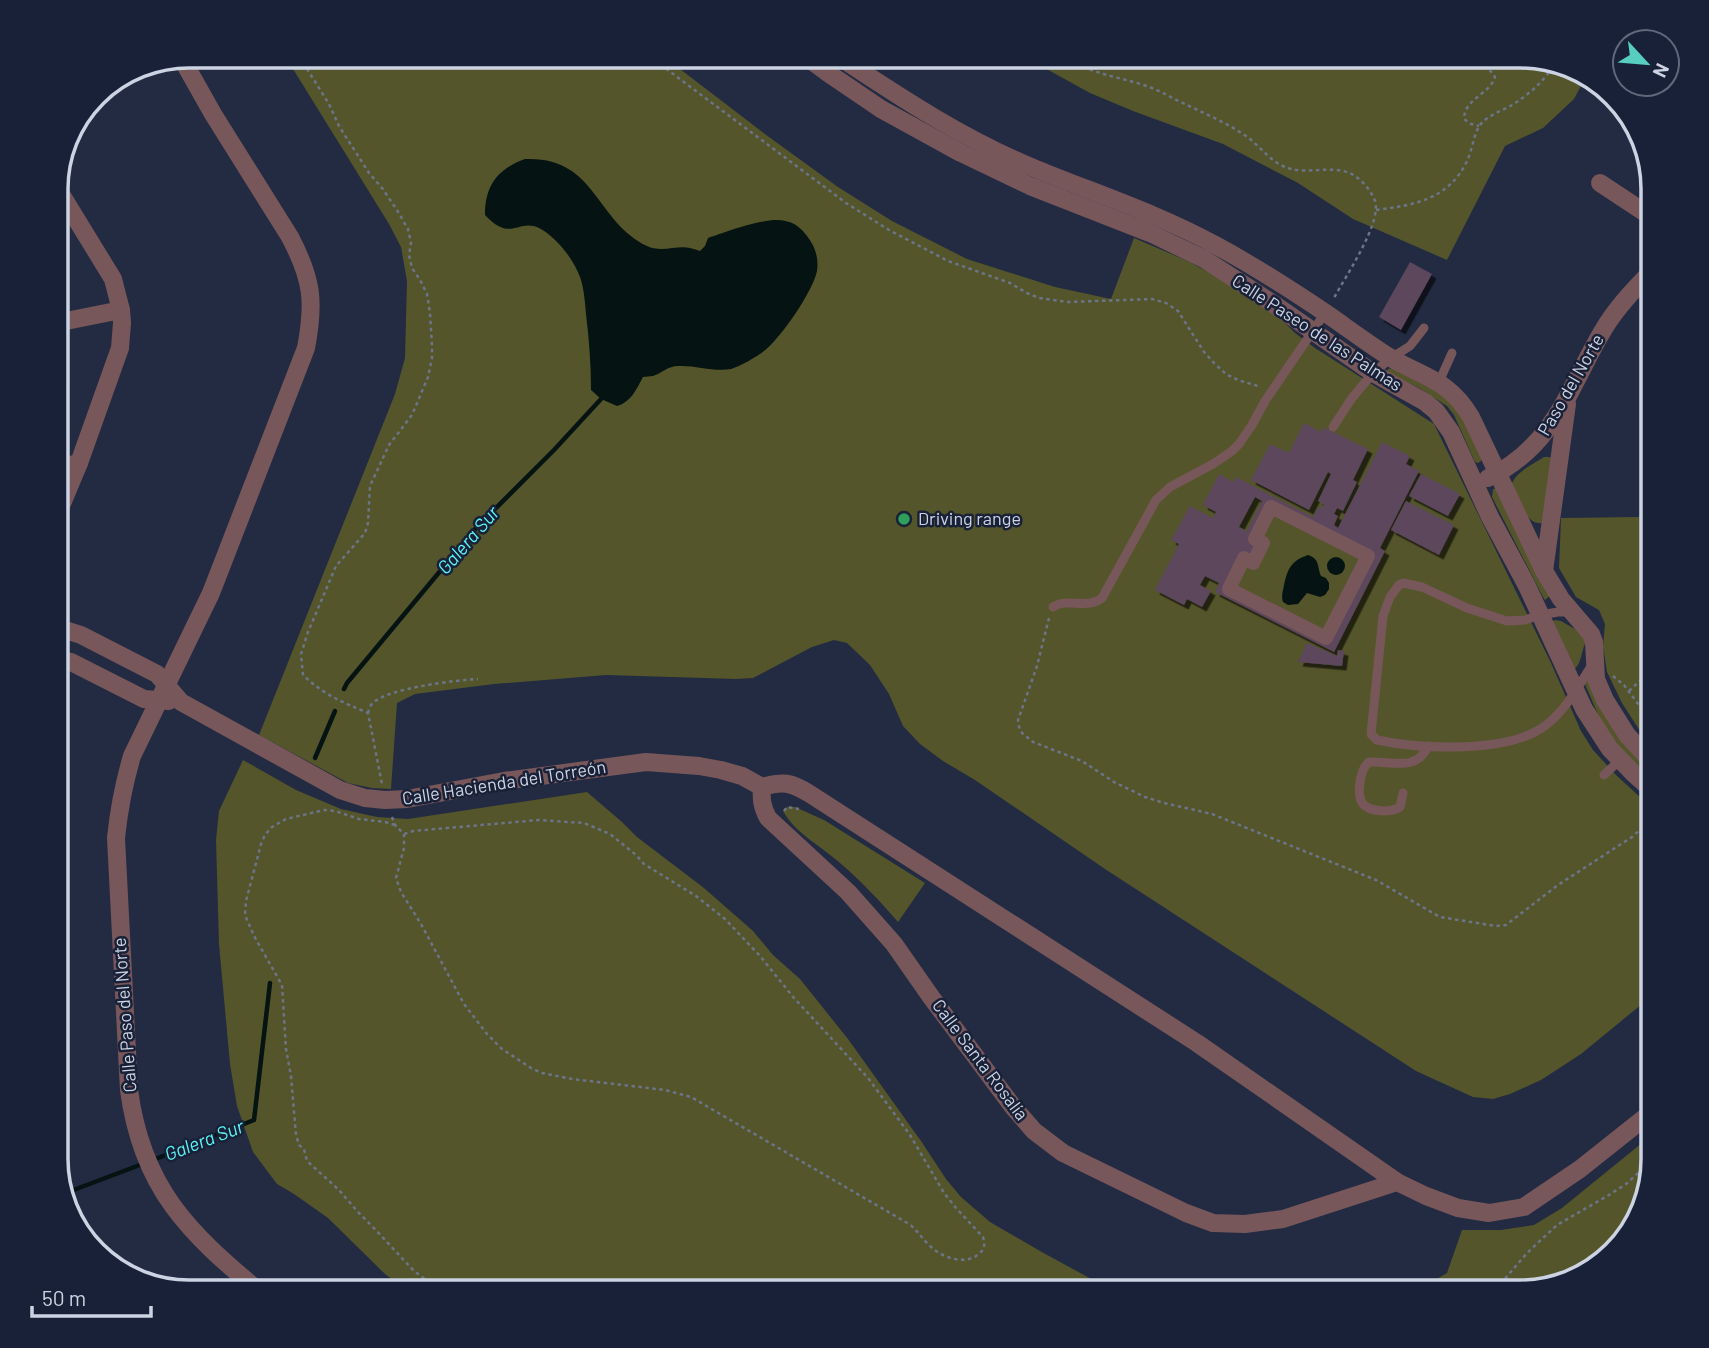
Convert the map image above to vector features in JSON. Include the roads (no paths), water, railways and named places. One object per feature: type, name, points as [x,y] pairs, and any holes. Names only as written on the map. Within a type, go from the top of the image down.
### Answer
[{"type":"street","name":"Calle Paso del Norte","points":[[187,68],[290,237],[308,277],[311,297],[311,323],[306,348],[211,593],[132,756],[119,807],[116,838],[129,1090],[139,1138],[164,1195],[177,1214],[196,1236],[246,1280]]},
{"type":"street","name":"Calle Paseo de las Palmas","points":[[822,68],[919,131],[1008,176],[1150,233],[1203,259],[1373,373],[1424,402],[1444,420],[1451,432],[1596,729],[1620,760],[1641,780]]},
{"type":"street","name":"Calle Paseo de las Palmas","points":[[857,68],[960,133],[1036,169],[1116,199],[1198,236],[1277,281],[1391,358],[1439,382],[1458,398],[1465,407],[1544,570],[1561,599],[1591,634],[1594,642],[1596,680],[1611,712],[1641,750]]},
{"type":"street","points":[[1600,183],[1641,210]]},
{"type":"street","points":[[69,207],[113,279],[121,310],[120,348],[69,486]]},
{"type":"street","name":"Paso del Norte","points":[[1475,484],[1526,454],[1541,439],[1568,397],[1602,331],[1619,306],[1641,283]]},
{"type":"street","points":[[69,320],[121,310]]},
{"type":"street","points":[[1544,570],[1568,397]]},
{"type":"street","points":[[69,465],[79,463]]},
{"type":"street","points":[[1271,507],[1368,556],[1326,638],[1229,589],[1244,558],[1253,563],[1263,543],[1255,539],[1271,507]]},
{"type":"street","points":[[69,631],[157,674],[163,694]]},
{"type":"street","name":"Calle Hacienda del Torreón","points":[[69,662],[145,699],[163,694],[181,702],[340,790],[365,798],[407,799],[504,781],[646,762],[699,765],[742,776],[762,787]]},
{"type":"street","points":[[762,787],[787,783],[810,793],[1197,1044],[1397,1182],[1426,1196],[1458,1208],[1489,1213],[1524,1207],[1580,1169],[1641,1121]]},
{"type":"street","name":"Calle Santa Rosalía","points":[[762,787],[762,808],[768,818],[848,892],[894,944],[1014,1108],[1034,1131],[1063,1153],[1185,1213],[1213,1223],[1245,1224],[1283,1219],[1397,1182]]},
{"type":"lane","points":[[1053,607],[1058,603],[1091,604],[1102,598],[1156,500],[1170,487],[1232,451],[1325,313]]},
{"type":"lane","points":[[1334,427],[1352,398],[1373,373],[1410,346],[1424,328]]},
{"type":"lane","points":[[1439,382],[1452,353]]},
{"type":"lane","points":[[1573,612],[1507,621],[1467,608],[1422,587],[1403,583],[1399,585],[1390,597],[1383,616],[1371,734],[1377,740],[1448,747],[1520,739],[1544,726],[1564,708],[1595,660]]},
{"type":"lane","points":[[1404,793],[1400,807],[1392,811],[1364,805],[1361,800],[1360,778],[1364,766],[1368,762],[1414,762],[1421,759],[1428,746]]},
{"type":"lane","points":[[1604,775],[1620,760]]},
{"type":"waterway","name":"Galera Sur","points":[[344,689],[476,528],[601,399]]},
{"type":"waterway","name":"Galera Sur","points":[[315,758],[335,711]]},
{"type":"waterway","name":"Galera Sur","points":[[153,1160],[254,1120],[270,983]]},
{"type":"waterway","name":"Galera Sur","points":[[72,1191],[145,1163]]},
{"type":"place","name":"Driving range","points":[[904,519]]}]
